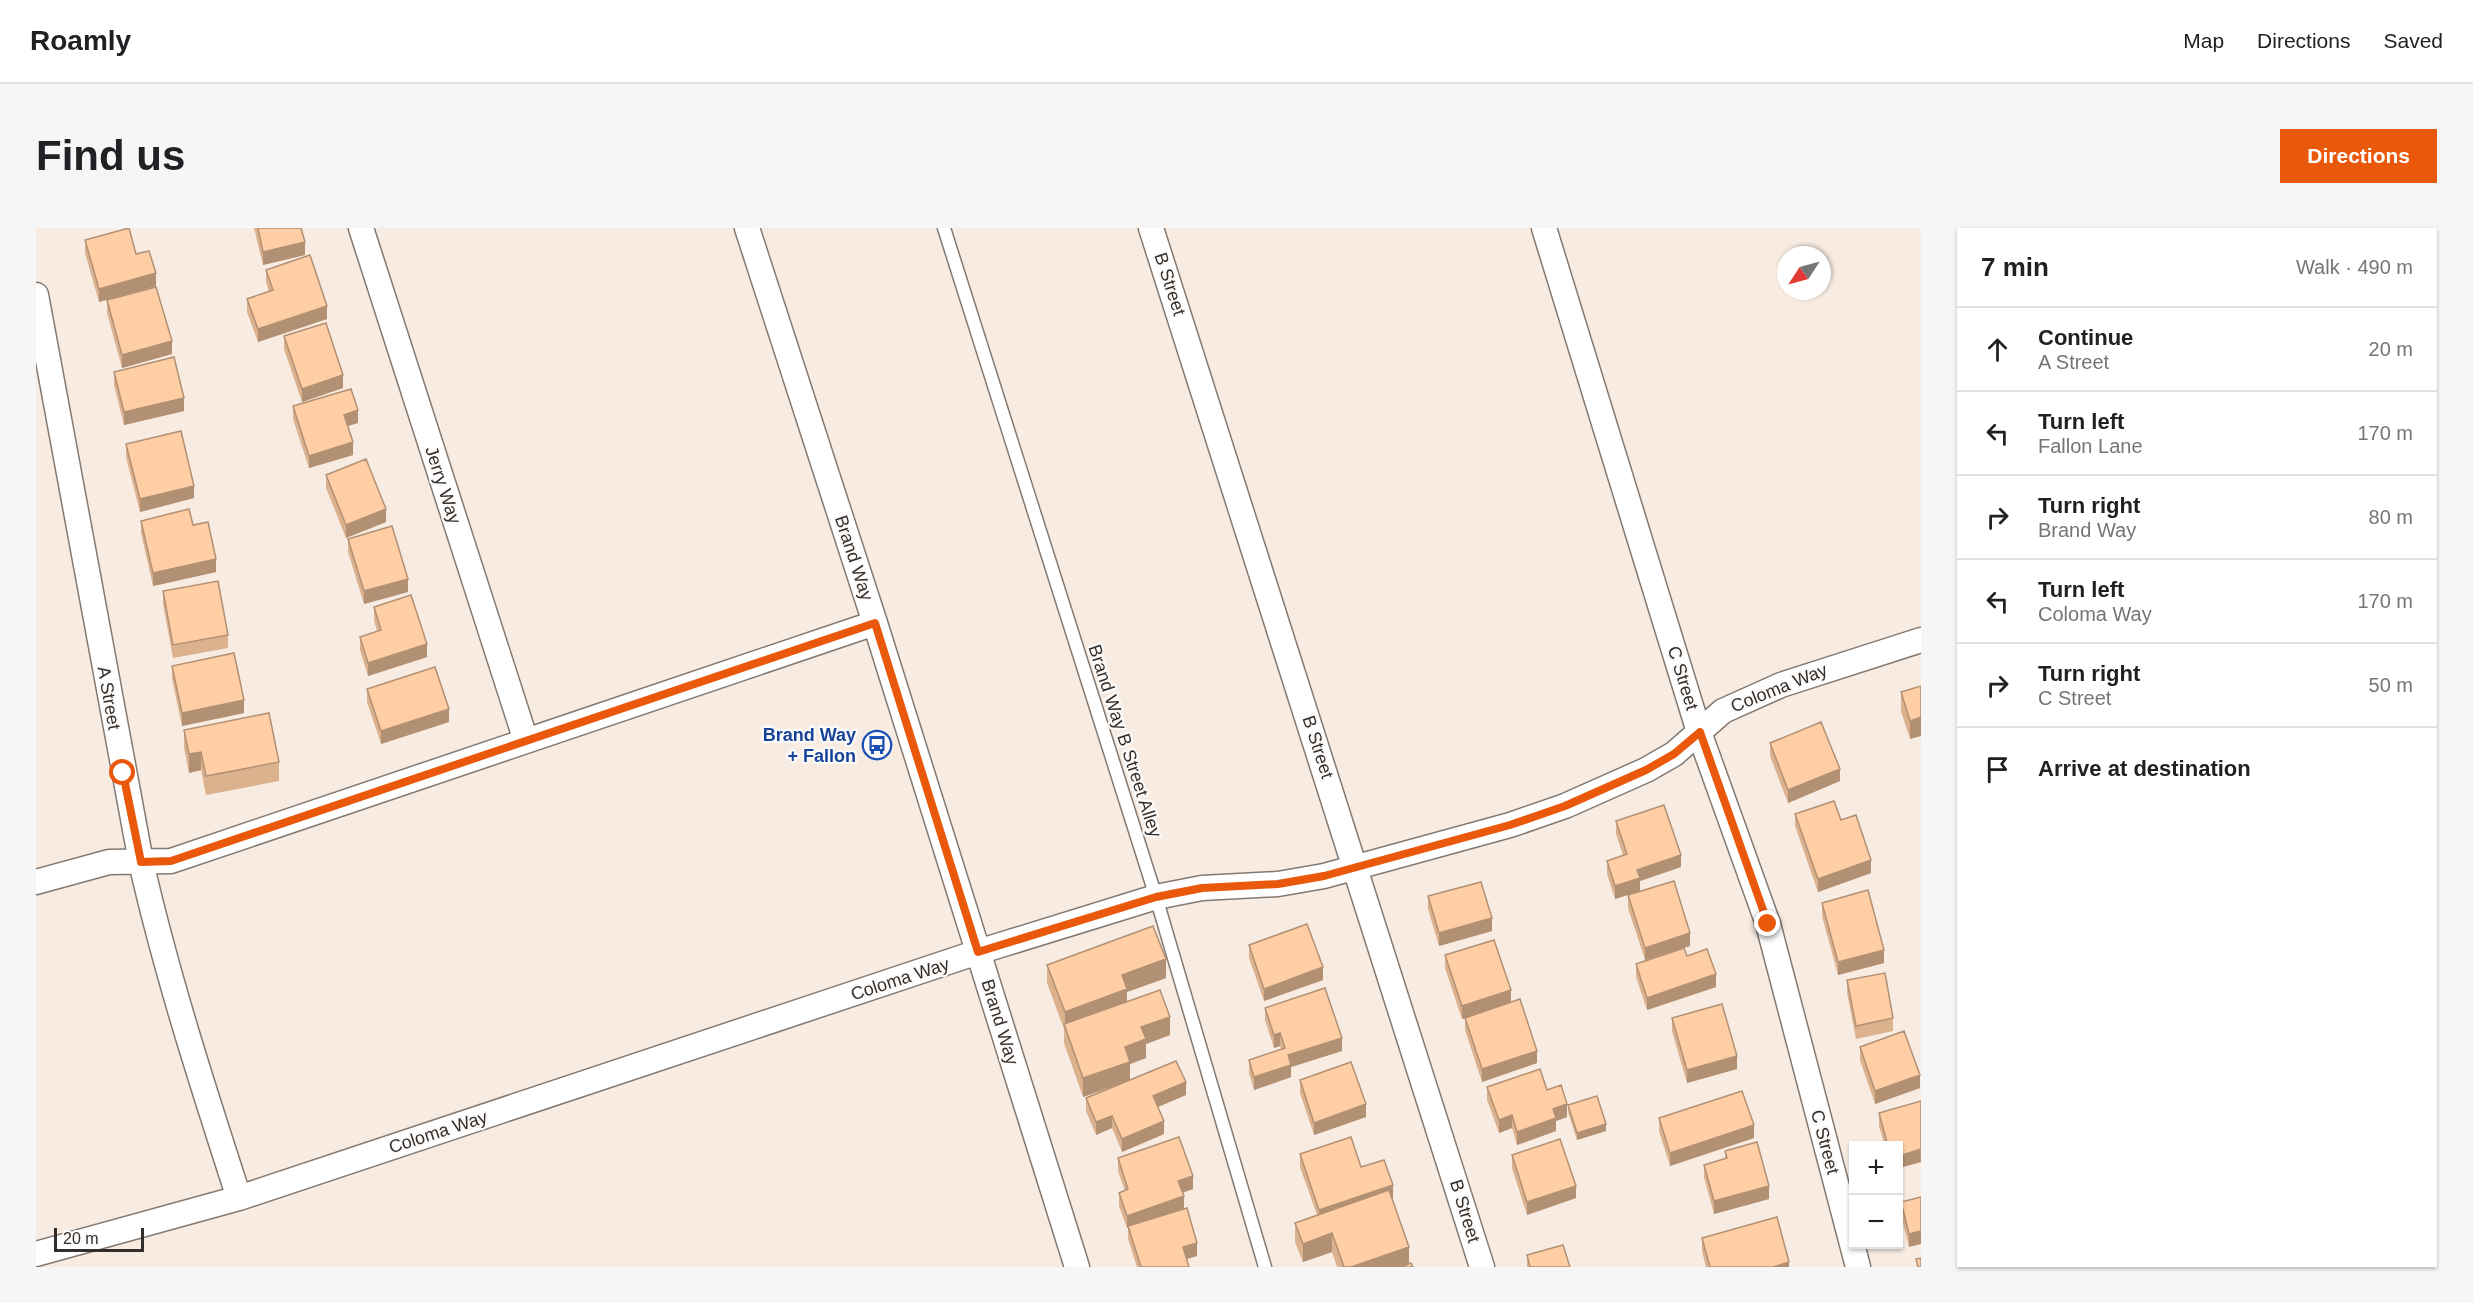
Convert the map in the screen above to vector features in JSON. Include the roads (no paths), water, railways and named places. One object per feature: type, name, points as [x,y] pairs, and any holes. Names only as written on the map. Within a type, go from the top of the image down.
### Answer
[{"type":"street","name":"Jerry Way","points":[[361,228],[526,741]]},
{"type":"street","name":"Brand Way","points":[[747,228],[875,623],[1077,1267]]},
{"type":"street","name":"B Street","points":[[1151,228],[1357,867],[1482,1267]]},
{"type":"street","name":"C Street","points":[[1544,228],[1700,732],[1768,924],[1858,1267]]},
{"type":"street","name":"A Street","points":[[36,295],[141,862],[155,925],[239,1198]]},
{"type":"street","points":[[36,882],[109,862],[171,861],[875,623]]},
{"type":"street","name":"Coloma Way","points":[[36,1254],[239,1198],[978,952],[1156,897],[1202,888],[1278,884],[1357,867],[1510,825],[1565,806],[1646,770],[1674,754],[1723,711],[1781,685],[1921,640]]},
{"type":"lane","name":"Brand Way B Street Alley","points":[[944,228],[1156,897],[1265,1267]]},
{"type":"place","name":"Brand Way + Fallon","points":[[877,745]]}]
